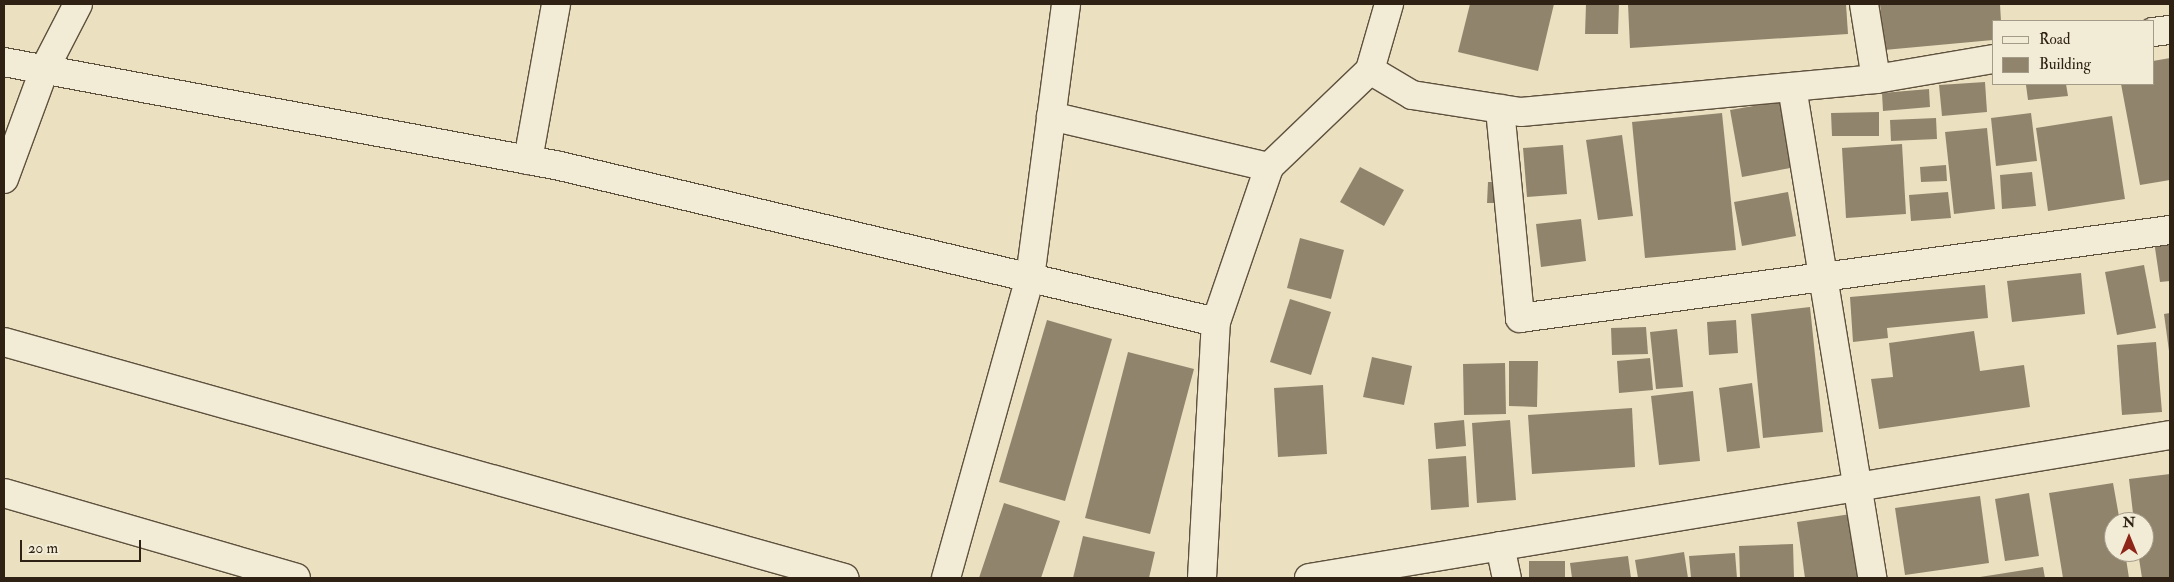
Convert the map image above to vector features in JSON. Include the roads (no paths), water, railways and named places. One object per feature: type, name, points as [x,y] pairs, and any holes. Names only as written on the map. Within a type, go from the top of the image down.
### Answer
[{"type":"street","points":[[4,179],[44,70],[78,4]]},
{"type":"street","points":[[528,160],[556,4]]},
{"type":"street","points":[[946,578],[1030,278],[1066,4]]},
{"type":"street","points":[[1202,578],[1216,322],[1269,166],[1370,70],[1390,4]]},
{"type":"street","points":[[1864,4],[1876,79]]},
{"type":"street","points":[[2154,32],[2170,30]]},
{"type":"street","points":[[1370,70],[1412,95],[1522,112],[1876,79],[1992,59]]},
{"type":"street","points":[[4,62],[528,160],[1216,322]]},
{"type":"street","points":[[1792,87],[1859,487],[1872,578]]},
{"type":"street","points":[[1500,109],[1520,318],[1824,279],[2170,230]]},
{"type":"street","points":[[1051,116],[1269,166]]},
{"type":"street","points":[[4,342],[844,578]]},
{"type":"street","points":[[1309,578],[2170,436]]},
{"type":"street","points":[[4,493],[296,578]]},
{"type":"street","points":[[1500,546],[1507,578]]}]
